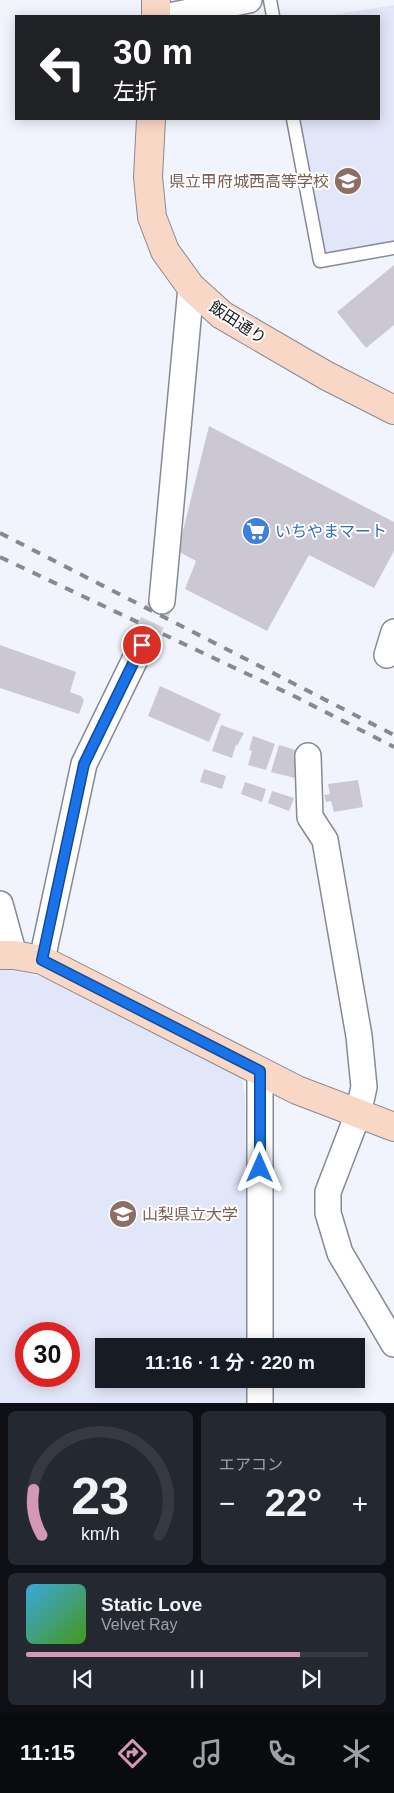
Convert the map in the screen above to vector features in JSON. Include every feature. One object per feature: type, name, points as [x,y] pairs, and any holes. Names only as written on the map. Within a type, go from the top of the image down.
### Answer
[{"type":"main road","points":[[156,0],[156,15]]},
{"type":"main road","name":"飯田通り","points":[[151,120],[148,176],[152,217],[165,251],[191,287],[222,315],[327,376],[394,410]]},
{"type":"main road","points":[[7,955],[42,960],[297,1090],[394,1127]]},
{"type":"street","points":[[173,15],[249,0]]},
{"type":"street","points":[[162,602],[191,287]]},
{"type":"street","points":[[42,960],[84,764],[142,645]]},
{"type":"street","points":[[308,756],[310,817],[325,840],[359,1036],[364,1087],[358,1114],[328,1192],[328,1213],[340,1253],[394,1344]]},
{"type":"street","points":[[0,904],[7,955]]},
{"type":"street","points":[[260,1071],[260,1338]]},
{"type":"street","points":[[260,1388],[260,1403]]},
{"type":"lane","points":[[270,0],[273,15]]},
{"type":"lane","points":[[293,120],[320,261],[394,248]]},
{"type":"shaded area","name":"県立甲府城西高等学校","points":[[394,5],[394,243],[319,255],[290,120],[380,120],[380,15],[332,15]]},
{"type":"shaded area","name":"山梨県立大学","points":[[0,968],[52,979],[240,1071],[245,1094],[248,1338],[95,1338],[95,1388],[248,1388],[249,1403],[0,1403]]},
{"type":"building","points":[[394,265],[394,325],[366,348],[337,312]]},
{"type":"building","points":[[209,426],[394,522],[394,551],[374,588],[309,555],[267,631],[185,589],[196,561],[178,551]]},
{"type":"building","points":[[0,645],[76,672],[70,692],[81,696],[84,700],[79,714],[0,688]]},
{"type":"building","points":[[160,686],[221,714],[209,742],[148,716]]},
{"type":"building","points":[[221,725],[244,733],[237,746],[236,744],[232,758],[212,751]]},
{"type":"building","points":[[253,736],[275,744],[266,770],[248,765],[252,751],[249,750]]},
{"type":"building","points":[[279,745],[302,752],[295,778],[271,772]]},
{"type":"building","points":[[204,769],[226,776],[222,789],[200,782]]},
{"type":"building","points":[[358,780],[363,807],[334,812],[331,801],[326,802],[324,795],[330,794],[328,784]]},
{"type":"building","points":[[245,782],[266,789],[262,802],[241,794]]},
{"type":"building","points":[[272,791],[294,798],[289,811],[268,803]]},
{"type":"tunnel","points":[[142,645],[162,601]]},
{"type":"railway","points":[[0,533],[394,735]]},
{"type":"railway","points":[[0,557],[296,697],[394,747]]},
{"type":"place","name":"県立甲府城西高等学校","points":[[348,181]]},
{"type":"place","name":"いちやまマート","points":[[256,531]]},
{"type":"place","name":"山梨県立大学","points":[[123,1214]]},
{"type":"route","points":[[142,645],[84,764],[42,960],[260,1071],[260,1168]]}]
